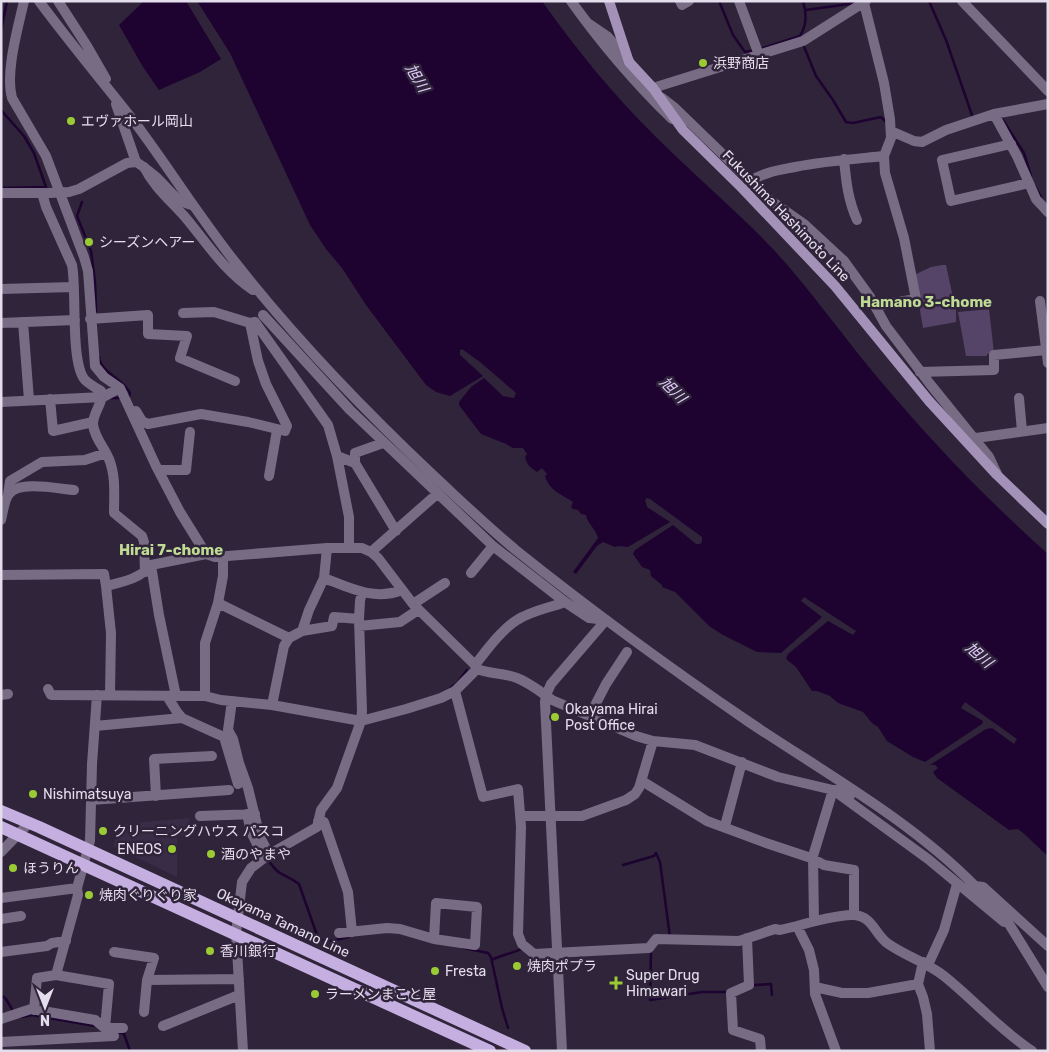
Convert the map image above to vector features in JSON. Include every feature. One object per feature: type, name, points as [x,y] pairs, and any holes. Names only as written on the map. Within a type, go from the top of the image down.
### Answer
[{"type":"main road","name":"Fukushima Hashimoto Line","points":[[609,1],[629,62],[657,92],[683,130],[742,188],[835,286],[929,401],[997,475],[1046,518]]},
{"type":"main road","name":"Okayama Tamano Line","points":[[1,811],[525,1051]]},
{"type":"main road","name":"Okayama Tamano Line","points":[[1,827],[490,1051]]},
{"type":"street","points":[[24,1],[9,88],[12,98],[46,156],[49,193],[46,207],[72,265],[78,362],[81,373],[86,380],[101,391],[103,397],[93,422],[96,434],[106,453],[113,474],[114,513],[142,536],[144,542],[171,696],[177,712],[182,718],[224,737],[237,767],[266,856]]},
{"type":"street","points":[[39,1],[139,128],[192,205],[262,296],[288,327],[389,434],[515,549],[606,620],[746,720],[892,816],[955,866],[1006,919],[1048,987]]},
{"type":"street","points":[[58,1],[104,74],[140,164],[152,182],[186,218],[220,262],[241,282],[262,296]]},
{"type":"street","points":[[571,1],[644,92],[683,130]]},
{"type":"street","points":[[739,1],[758,51]]},
{"type":"street","points":[[962,1],[1048,91]]},
{"type":"street","points":[[875,306],[916,299],[904,238],[885,173],[884,156],[887,152],[891,133],[884,83],[865,2],[802,41],[758,51],[657,92],[770,200],[804,224],[844,261],[875,306],[886,326],[920,372],[976,438],[989,457],[997,475]]},
{"type":"street","points":[[586,22],[608,36],[629,62]]},
{"type":"street","points":[[891,133],[922,142],[930,137],[974,121],[1048,104]]},
{"type":"street","points":[[995,117],[1018,156],[1036,200],[1048,212]]},
{"type":"street","points":[[1011,144],[942,160],[951,201],[1029,183]]},
{"type":"street","points":[[751,181],[759,175],[783,170],[844,159],[884,156]]},
{"type":"street","points":[[844,159],[851,207],[857,220]]},
{"type":"street","points":[[1,193],[49,193],[79,189],[127,163],[140,164],[156,176],[177,199],[184,204],[192,205]]},
{"type":"street","points":[[49,193],[84,257],[88,271],[90,319],[95,366],[104,377],[120,388],[158,470],[180,512],[206,554]]},
{"type":"street","points":[[1,289],[74,287]]},
{"type":"street","points":[[1040,301],[1048,363]]},
{"type":"street","points":[[183,314],[214,312],[252,322],[328,425],[337,456],[349,516],[349,548]]},
{"type":"street","points":[[90,319],[148,315],[148,334],[187,336],[180,358],[235,381]]},
{"type":"street","points":[[263,315],[288,327]]},
{"type":"street","points":[[252,322],[263,315]]},
{"type":"street","points":[[263,315],[344,404],[493,546],[564,602],[589,618],[606,620]]},
{"type":"street","points":[[1,323],[75,320]]},
{"type":"street","points":[[23,322],[29,400]]},
{"type":"street","points":[[128,405],[131,405],[142,421],[148,424],[201,414],[285,431],[287,426],[260,368],[252,322]]},
{"type":"street","points":[[920,372],[994,370],[994,355],[1046,350]]},
{"type":"street","points":[[1,402],[103,397],[120,388]]},
{"type":"street","points":[[1019,398],[1022,431]]},
{"type":"street","points":[[50,399],[53,431],[93,422]]},
{"type":"street","points":[[976,438],[1048,428]]},
{"type":"street","points":[[269,476],[277,430]]},
{"type":"street","points":[[158,470],[186,470],[190,432]]},
{"type":"street","points":[[383,443],[355,453],[355,463],[396,531]]},
{"type":"street","points":[[1,520],[10,481],[42,462],[85,460],[106,453]]},
{"type":"street","points":[[337,456],[355,463]]},
{"type":"street","points":[[8,495],[15,489],[32,486],[74,490]]},
{"type":"street","points":[[438,495],[460,505],[463,503]]},
{"type":"street","points":[[371,552],[438,495]]},
{"type":"street","points":[[470,573],[493,546]]},
{"type":"street","points":[[106,586],[123,582],[148,569],[206,554],[215,557],[327,548],[362,548],[371,552],[416,607],[476,667],[485,673],[517,678],[552,700],[652,741],[695,745],[778,777],[840,790],[878,812],[892,816]]},
{"type":"street","points":[[302,631],[309,610],[324,578],[327,548]]},
{"type":"street","points":[[205,696],[205,643],[218,603],[223,576],[223,556]]},
{"type":"street","points":[[1,575],[104,574],[111,633],[110,695]]},
{"type":"street","points":[[324,578],[362,592],[381,595],[402,590]]},
{"type":"street","points":[[272,705],[284,646],[289,638],[302,631],[332,626],[334,616],[359,623],[400,622],[445,583]]},
{"type":"street","points":[[243,1051],[236,934],[242,882],[251,868],[266,856],[316,827],[321,810],[337,788],[361,721],[359,623],[362,592]]},
{"type":"street","points":[[48,689],[51,695],[205,696],[232,702],[272,705],[361,721],[441,698],[455,691],[476,667],[490,646],[516,620],[564,602]]},
{"type":"street","points":[[218,603],[289,638]]},
{"type":"street","points":[[562,1051],[545,710],[546,695],[551,684],[606,620]]},
{"type":"street","points":[[590,717],[606,684],[627,652]]},
{"type":"street","points":[[455,691],[483,797],[518,789],[520,816],[518,934],[522,944],[534,954],[650,947],[656,940],[739,941],[775,929],[780,930],[814,921],[854,915],[870,920],[883,940],[897,950],[944,976],[1003,1030],[1032,1051]]},
{"type":"street","points":[[56,975],[78,895],[77,888],[90,841],[92,764],[97,695]]},
{"type":"street","points":[[232,702],[228,730],[233,739],[238,784]]},
{"type":"street","points":[[95,726],[182,718]]},
{"type":"street","points":[[520,816],[582,816],[626,800],[635,794],[642,781],[652,741]]},
{"type":"street","points":[[156,796],[154,759],[212,756]]},
{"type":"street","points":[[725,826],[742,762]]},
{"type":"street","points":[[642,781],[707,821],[725,826],[824,865],[854,870],[854,915]]},
{"type":"street","points":[[91,800],[228,790]]},
{"type":"street","points":[[814,921],[813,856],[833,790]]},
{"type":"street","points":[[833,790],[928,859],[1012,929]]},
{"type":"street","points":[[200,816],[251,814]]},
{"type":"street","points":[[318,821],[324,822],[348,892],[352,932]]},
{"type":"street","points":[[1,852],[29,823]]},
{"type":"street","points":[[930,1051],[927,1014],[918,984],[925,964],[944,930],[957,884]]},
{"type":"street","points":[[975,886],[983,887],[1048,946]]},
{"type":"street","points":[[1,898],[77,888]]},
{"type":"street","points":[[339,933],[387,928],[400,929],[434,939],[475,945],[477,907],[436,903],[434,939]]},
{"type":"street","points":[[1,919],[21,916]]},
{"type":"street","points":[[797,926],[809,950],[814,970],[816,994],[836,1051]]},
{"type":"street","points":[[747,938],[749,985],[731,993],[733,1030],[760,1039],[762,1051]]},
{"type":"street","points":[[1,952],[47,946],[52,943],[66,941]]},
{"type":"street","points":[[114,952],[154,958],[147,980],[144,1012]]},
{"type":"street","points":[[34,1010],[37,978],[56,975],[109,984],[105,1028]]},
{"type":"street","points":[[147,980],[238,978]]},
{"type":"street","points":[[815,987],[842,993],[868,992],[918,984]]},
{"type":"street","points":[[163,1026],[240,995]]},
{"type":"street","points":[[1,1019],[34,1010],[95,1020],[105,1028],[123,1028]]},
{"type":"street","points":[[1,1042],[114,1036]]},
{"type":"shaded area","points":[[946,265],[956,311],[956,322],[923,328],[914,275],[931,267]]},
{"type":"shaded area","points":[[989,309],[994,353],[987,354],[987,356],[966,356],[958,312]]},
{"type":"shaded area","points":[[189,818],[189,834],[177,837],[177,877],[113,846],[121,824]]},
{"type":"water","points":[[144,1],[186,1],[221,59],[200,72],[159,90],[143,67],[119,25]]},
{"type":"water","name":"旭川","points":[[197,1],[542,1],[610,89],[670,151],[773,249],[914,420],[979,489],[1048,554],[1048,856],[1018,829],[1009,830],[937,778],[933,772],[938,768],[935,765],[930,765],[986,729],[992,728],[1014,744],[1017,739],[965,702],[961,708],[983,721],[982,724],[925,762],[887,741],[878,727],[863,712],[838,703],[830,696],[812,691],[796,667],[786,659],[788,654],[828,621],[853,635],[856,631],[804,597],[801,601],[822,617],[781,653],[757,652],[709,626],[675,592],[662,587],[651,576],[650,570],[642,567],[633,554],[635,550],[673,525],[696,544],[702,542],[702,537],[650,499],[647,498],[645,500],[647,507],[670,522],[628,547],[615,547],[603,542],[597,546],[576,574],[573,572],[598,538],[586,515],[573,509],[571,507],[573,502],[553,489],[545,476],[547,474],[542,468],[537,472],[529,466],[525,457],[527,454],[523,448],[513,448],[481,434],[459,405],[459,402],[471,387],[484,378],[503,396],[514,398],[516,393],[462,349],[460,350],[460,355],[483,376],[450,396],[436,392],[426,385],[366,305],[342,268],[310,225],[230,53]]},
{"type":"waterway","points":[[1,31],[7,1]]},
{"type":"waterway","points":[[719,1],[733,35],[745,52],[755,50]]},
{"type":"waterway","points":[[760,49],[800,36],[806,19],[803,1]]},
{"type":"waterway","points":[[929,1],[946,40],[973,118]]},
{"type":"waterway","points":[[806,10],[856,3]]},
{"type":"waterway","points":[[803,44],[816,76],[846,122],[853,123],[881,117],[886,122]]},
{"type":"waterway","points":[[1,110],[24,136],[34,153],[47,190]]},
{"type":"waterway","points":[[1001,117],[1024,153],[1031,176]]},
{"type":"waterway","points":[[1035,186],[1043,201]]},
{"type":"waterway","points":[[1,188],[46,187]]},
{"type":"waterway","points":[[82,202],[77,216],[91,251],[96,311]]},
{"type":"waterway","points":[[99,357],[103,367],[122,383],[130,393],[129,396]]},
{"type":"waterway","points":[[110,398],[119,398]]},
{"type":"waterway","points":[[448,690],[458,682],[467,670]]},
{"type":"waterway","points":[[623,865],[654,856],[656,853],[660,862],[670,937]]},
{"type":"waterway","points":[[268,859],[278,872],[299,884],[318,938],[328,941],[348,937]]},
{"type":"waterway","points":[[464,948],[488,953],[491,957],[508,1028]]},
{"type":"waterway","points":[[492,960],[523,948]]},
{"type":"waterway","points":[[651,950],[650,1000],[702,992],[725,992]]},
{"type":"waterway","points":[[755,985],[771,984],[772,995]]},
{"type":"waterway","points":[[1,995],[6,999],[13,1011]]},
{"type":"waterway","points":[[22,1017],[32,1015],[95,1026]]},
{"type":"waterway","points":[[119,1032],[124,1034],[130,1051]]},
{"type":"place","name":"浜野商店","points":[[703,63]]},
{"type":"place","name":"エヴァホール岡山","points":[[71,121]]},
{"type":"place","name":"シーズンヘアー","points":[[89,242]]},
{"type":"place","name":"Okayama Hirai Post Office","points":[[555,717]]},
{"type":"place","name":"Nishimatsuya","points":[[33,794]]},
{"type":"place","name":"クリーニングハウス パスコ","points":[[103,831]]},
{"type":"place","name":"ENEOS","points":[[172,849]]},
{"type":"place","name":"酒のやまや","points":[[211,854]]},
{"type":"place","name":"ほうりん","points":[[13,868]]},
{"type":"place","name":"焼肉ぐりぐり家","points":[[89,895]]},
{"type":"place","name":"香川銀行","points":[[210,951]]},
{"type":"place","name":"焼肉ポプラ","points":[[517,966]]},
{"type":"place","name":"Fresta","points":[[435,971]]},
{"type":"place","name":"Super Drug Himawari","points":[[616,983]]},
{"type":"place","name":"ラーメンまこと屋","points":[[315,994]]},
{"type":"district","name":"Hamano 3-chome","points":[[926,302]]},
{"type":"district","name":"Hirai 7-chome","points":[[171,550]]}]
